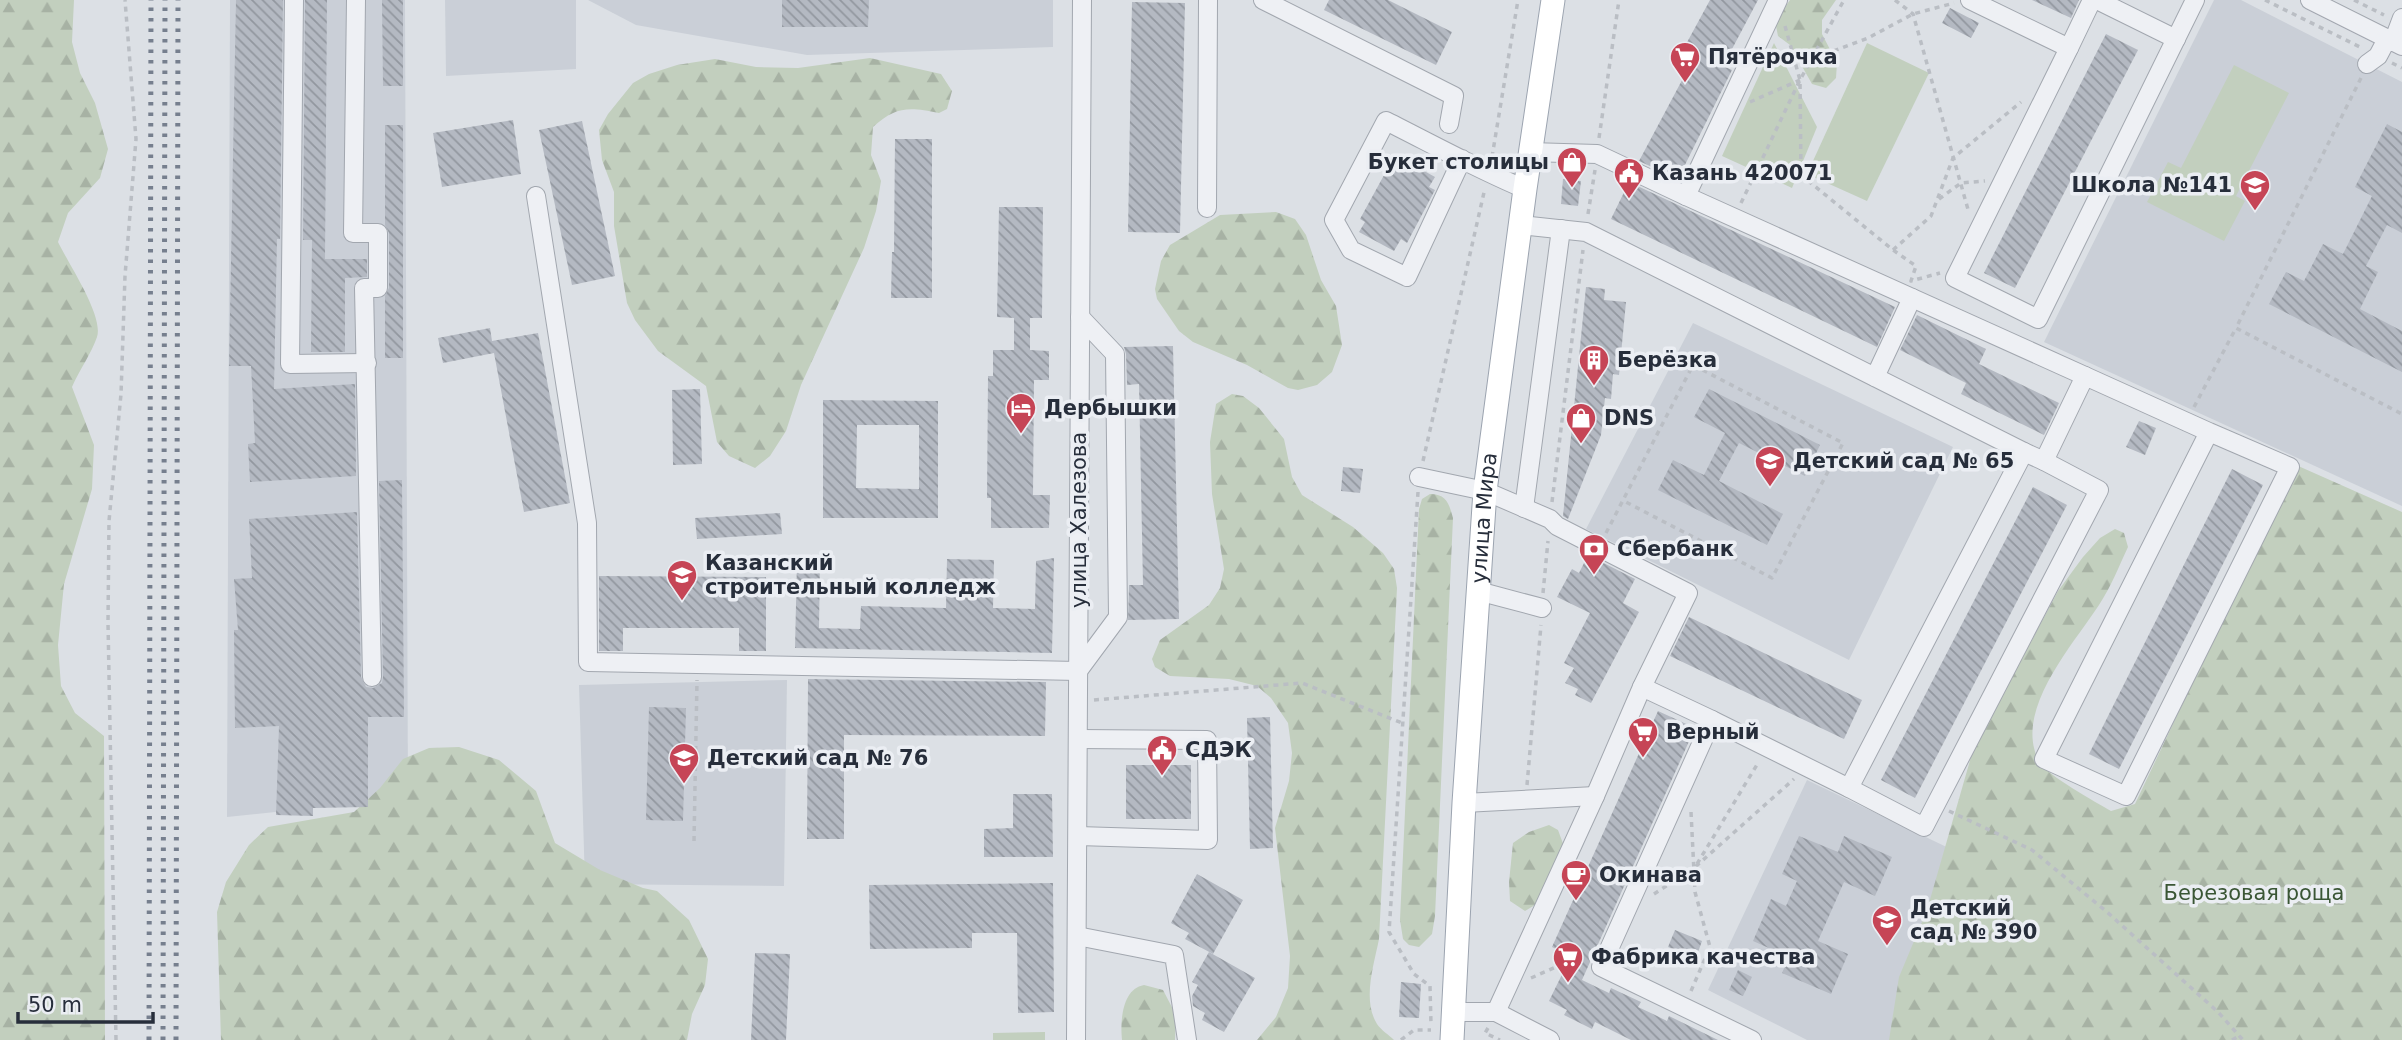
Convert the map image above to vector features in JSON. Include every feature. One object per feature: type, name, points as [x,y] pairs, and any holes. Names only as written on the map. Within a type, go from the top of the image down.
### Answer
[{"type":"main road","name":"улица Мира","points":[[1452,1040],[1464,803],[1486,491],[1520,225],[1553,0]]},
{"type":"street","points":[[293,0],[290,364],[367,363]]},
{"type":"street","points":[[356,0],[353,233],[378,233],[378,288],[364,288],[372,677]]},
{"type":"street","name":"улица Халезова","points":[[1076,1040],[1082,0]]},
{"type":"street","points":[[1207,208],[1208,0]]},
{"type":"street","points":[[1263,0],[1293,7],[1454,96],[1449,124]]},
{"type":"street","points":[[1686,196],[1778,0]]},
{"type":"street","points":[[1970,0],[2069,48]]},
{"type":"street","points":[[2176,39],[2094,0],[1955,278],[2038,319],[2176,39],[2195,0]]},
{"type":"street","points":[[2310,0],[2394,42]]},
{"type":"street","points":[[2373,60],[2394,42],[2401,20]]},
{"type":"street","points":[[1462,159],[1407,277],[1351,250],[1334,220],[1387,121],[1462,159],[1488,174],[1525,189]]},
{"type":"street","points":[[1530,152],[1597,154],[2290,467],[2126,796],[2044,759],[2209,432]]},
{"type":"street","points":[[536,196],[587,523],[588,662],[1078,671],[1118,617],[1115,354],[1080,317]]},
{"type":"street","points":[[1520,225],[1586,232],[2099,490],[1924,827],[1642,687]]},
{"type":"street","points":[[1524,508],[1561,229]]},
{"type":"street","points":[[1875,377],[1912,298]]},
{"type":"street","points":[[2044,461],[2085,376]]},
{"type":"street","points":[[1849,788],[2024,452]]},
{"type":"street","points":[[1419,477],[1486,491],[1550,519],[1557,526],[1600,542],[1688,593],[1642,687],[1496,1013]]},
{"type":"street","points":[[1478,591],[1542,608]]},
{"type":"street","points":[[1712,720],[1601,967],[1752,1040]]},
{"type":"street","points":[[1078,739],[1207,740],[1209,840],[1078,836]]},
{"type":"street","points":[[1464,803],[1595,796]]},
{"type":"street","points":[[1077,936],[1174,956],[1187,1040]]},
{"type":"street","points":[[1452,1012],[1496,1013],[1550,1040]]},
{"type":"path","points":[[116,1040],[108,521],[121,394],[125,276],[136,139],[125,0]]},
{"type":"path","points":[[1401,1040],[1414,1030],[1431,1030],[1430,986],[1415,974],[1389,932],[1419,477],[1488,174],[1518,0]]},
{"type":"path","points":[[1526,801],[1550,519],[1586,232],[1619,0]]},
{"type":"path","points":[[1778,0],[1800,80],[1801,175],[1916,266],[1911,281],[1961,267]]},
{"type":"path","points":[[1734,217],[1800,80],[1844,0]]},
{"type":"path","points":[[1895,0],[1913,14],[1976,237]]},
{"type":"path","points":[[1813,58],[1868,38],[1913,14],[1964,0]]},
{"type":"path","points":[[2265,0],[2373,60],[2402,68]]},
{"type":"path","points":[[2354,0],[2401,20]]},
{"type":"path","points":[[2197,400],[2373,60]]},
{"type":"path","points":[[1725,112],[1800,80]]},
{"type":"path","points":[[1893,250],[1931,216],[1953,158],[2025,99]]},
{"type":"path","points":[[1937,200],[1961,183],[2004,179]]},
{"type":"path","points":[[2236,328],[2402,414]]},
{"type":"path","points":[[1600,542],[1622,500],[1693,365],[1843,443],[1772,578],[1622,500]]},
{"type":"path","points":[[694,841],[699,664]]},
{"type":"path","points":[[1078,702],[1302,683],[1402,723]]},
{"type":"path","points":[[1694,868],[1768,748]]},
{"type":"path","points":[[1626,912],[1694,868],[1807,768]]},
{"type":"path","points":[[1935,805],[2032,850],[2117,921],[2218,1012],[2243,1040]]},
{"type":"path","points":[[1685,1007],[1710,947],[1695,892],[1691,808]]},
{"type":"path","points":[[1507,989],[1565,963],[1587,969],[1601,967]]},
{"type":"path","points":[[1485,1033],[1500,1040]]},
{"type":"path","points":[[2232,1040],[2239,1036]]},
{"type":"shaded area","points":[[230,0],[405,0],[408,798],[227,817]]},
{"type":"shaded area","points":[[445,0],[576,0],[576,69],[446,76]]},
{"type":"shaded area","points":[[588,0],[1053,0],[1053,47],[807,55],[636,25]]},
{"type":"shaded area","name":"Школа №141","points":[[2214,0],[2241,0],[2402,82],[2402,506],[2044,342]]},
{"type":"shaded area","name":"Детский сад № 65","points":[[1693,323],[1953,447],[1849,660],[1586,529]]},
{"type":"shaded area","name":"Детский сад № 76","points":[[787,680],[784,886],[585,884],[579,685]]},
{"type":"shaded area","name":"Детский сад № 390","points":[[1807,780],[2065,904],[1999,1040],[1807,1040],[1708,990]]},
{"type":"green space","points":[[0,0],[74,0],[72,42],[80,73],[95,103],[108,149],[100,178],[68,213],[58,242],[84,290],[98,328],[95,343],[72,387],[94,445],[92,489],[64,584],[58,645],[61,686],[75,713],[104,736],[105,1040],[0,1040]]},
{"type":"green space","points":[[1790,0],[1836,0],[1822,20],[1822,34],[1837,63],[1836,78],[1826,88],[1812,84],[1790,45],[1778,36],[1775,21]]},
{"type":"green space","points":[[1774,43],[1817,127],[1792,188],[1722,156]]},
{"type":"green space","points":[[1867,43],[1929,73],[1867,201],[1807,174]]},
{"type":"green space","points":[[870,58],[941,74],[952,91],[947,109],[939,113],[903,110],[889,115],[873,127],[871,155],[881,181],[876,211],[864,248],[801,385],[786,431],[770,456],[755,468],[729,456],[717,442],[706,386],[658,351],[635,320],[627,303],[614,226],[614,192],[602,160],[599,130],[633,83],[649,74],[677,65],[715,59],[756,67],[798,68]]},
{"type":"green space","points":[[2234,65],[2289,93],[2236,196],[2245,201],[2224,241],[2147,202],[2168,162],[2181,168]]},
{"type":"green space","points":[[1276,212],[1295,219],[1306,235],[1321,280],[1336,306],[1342,345],[1332,372],[1317,385],[1298,390],[1288,388],[1247,365],[1193,342],[1179,331],[1157,299],[1155,289],[1161,261],[1170,245],[1220,215]]},
{"type":"green space","points":[[1232,394],[1243,396],[1259,408],[1284,439],[1292,477],[1302,495],[1353,527],[1383,553],[1394,569],[1397,588],[1379,939],[1372,971],[1370,1004],[1377,1024],[1394,1040],[1257,1040],[1276,1017],[1288,988],[1290,956],[1275,828],[1289,781],[1292,753],[1288,723],[1271,698],[1257,686],[1229,679],[1170,676],[1155,667],[1152,659],[1160,640],[1209,605],[1220,588],[1224,569],[1212,494],[1210,442],[1216,404]]},
{"type":"green space","name":"Березовая роща","points":[[2296,465],[2402,512],[2402,1040],[1889,1040],[1899,977],[1927,910],[1973,750],[2058,591],[2100,538],[2115,529],[2124,533],[2128,547],[2111,584],[2061,659],[2039,702],[2033,723],[2033,743],[2044,768],[2095,802],[2111,811],[2135,804]]},
{"type":"green space","points":[[1430,494],[1444,498],[1453,518],[1435,916],[1432,934],[1419,947],[1409,945],[1403,939],[1400,920],[1419,509],[1422,499]]},
{"type":"green space","points":[[459,747],[499,760],[536,791],[555,843],[600,870],[657,891],[689,920],[708,959],[705,985],[692,1014],[687,1040],[221,1040],[217,912],[226,882],[249,845],[268,827],[354,812],[380,788],[403,759],[429,748]]},
{"type":"green space","points":[[1549,825],[1558,830],[1565,849],[1540,902],[1525,911],[1510,901],[1513,843],[1529,832]]},
{"type":"green space","points":[[1144,985],[1163,990],[1176,1015],[1175,1040],[1122,1040],[1122,1015],[1127,999],[1137,988]]},
{"type":"green space","points":[[1045,1032],[1045,1040],[993,1040],[993,1033]]},
{"type":"building","points":[[236,0],[283,0],[280,239],[277,239],[274,389],[355,384],[356,476],[250,482],[248,444],[255,443],[251,366],[229,366]]},
{"type":"building","points":[[305,0],[327,0],[325,259],[367,259],[367,277],[345,278],[345,352],[311,352],[312,240],[303,240]]},
{"type":"building","points":[[382,0],[403,0],[403,86],[383,86]]},
{"type":"building","points":[[782,0],[869,0],[868,27],[782,27]]},
{"type":"building","points":[[1329,0],[1388,0],[1452,32],[1436,65],[1324,10]]},
{"type":"building","points":[[1710,0],[1758,0],[1723,66],[1732,70],[1678,179],[1639,161],[1697,52],[1685,46]]},
{"type":"building","points":[[2032,0],[2079,0],[2071,18]]},
{"type":"building","points":[[1132,2],[1185,3],[1180,233],[1128,232]]},
{"type":"building","points":[[1950,8],[1979,23],[1971,38],[1942,23]]},
{"type":"building","points":[[2106,34],[2138,50],[2015,288],[1984,273]]},
{"type":"building","points":[[513,120],[521,174],[442,187],[433,133]]},
{"type":"building","points":[[582,121],[615,276],[572,285],[539,130]]},
{"type":"building","points":[[2387,124],[2402,132],[2402,233],[2387,225],[2366,266],[2378,272],[2360,309],[2402,331],[2402,372],[2269,304],[2286,272],[2304,281],[2323,244],[2343,254],[2372,196],[2355,187]]},
{"type":"building","points":[[385,125],[403,125],[403,358],[385,358],[389,233],[385,225]]},
{"type":"building","points":[[895,139],[932,139],[932,298],[891,298]]},
{"type":"building","points":[[1399,157],[1435,177],[1429,187],[1435,190],[1407,243],[1401,239],[1394,251],[1359,232],[1365,222],[1360,219],[1389,166],[1393,168]]},
{"type":"building","points":[[1563,179],[1581,181],[1578,206],[1561,204]]},
{"type":"building","points":[[1629,182],[1895,307],[1877,347],[1611,219]]},
{"type":"building","points":[[999,207],[1043,207],[1042,318],[1030,318],[1030,350],[1049,351],[1049,380],[1034,380],[1033,495],[1050,495],[1049,528],[991,528],[991,498],[987,498],[988,376],[993,376],[993,350],[1014,350],[1014,318],[997,317]]},
{"type":"building","name":"Берёзка","points":[[1586,287],[1605,289],[1604,300],[1626,302],[1619,375],[1613,374],[1611,399],[1605,398],[1601,435],[1568,519],[1563,516]]},
{"type":"building","points":[[1917,315],[1986,349],[1979,364],[2059,403],[2044,435],[1961,394],[1966,383],[1900,350]]},
{"type":"building","points":[[490,328],[492,341],[538,333],[570,503],[524,512],[494,353],[443,363],[438,338]]},
{"type":"building","points":[[1173,346],[1179,619],[1128,620],[1129,585],[1143,585],[1139,384],[1127,385],[1124,347]]},
{"type":"building","points":[[700,389],[702,464],[673,465],[672,390]]},
{"type":"building","points":[[1709,389],[1820,445],[1805,476],[1739,443],[1719,481],[1783,514],[1767,545],[1658,490],[1673,460],[1704,475],[1725,433],[1694,417]]},
{"type":"building","points":[[823,400],[938,401],[938,518],[823,518]],"holes":[[[857,425],[919,425],[919,489],[856,488]]]},
{"type":"building","points":[[2139,421],[2156,428],[2145,455],[2126,447]]},
{"type":"building","points":[[1343,467],[1363,469],[1360,493],[1341,491]]},
{"type":"building","points":[[2232,469],[2263,485],[2119,769],[2089,754]]},
{"type":"building","points":[[402,480],[404,717],[368,717],[368,807],[313,808],[313,816],[276,815],[279,726],[235,728],[234,630],[238,630],[234,579],[252,578],[249,519],[357,512],[361,677],[366,687],[373,688],[382,683],[383,677],[379,481]]},
{"type":"building","points":[[2033,487],[2067,505],[1915,798],[1881,780]]},
{"type":"building","points":[[780,513],[782,534],[697,539],[695,518]]},
{"type":"building","points":[[1588,555],[1635,579],[1623,603],[1639,612],[1591,703],[1575,695],[1578,689],[1565,683],[1574,668],[1564,663],[1590,613],[1557,597],[1572,569],[1579,573]]},
{"type":"building","points":[[1054,558],[1052,653],[795,648],[797,560],[820,560],[819,628],[860,629],[861,606],[946,608],[947,559],[994,560],[993,608],[1035,609],[1036,561]]},
{"type":"building","name":"Казанский строительный колледж","points":[[599,576],[766,577],[766,651],[739,651],[739,628],[623,628],[623,651],[599,651]]},
{"type":"building","points":[[1689,617],[1862,700],[1844,739],[1670,656]]},
{"type":"building","points":[[808,679],[1046,682],[1045,736],[844,735],[844,839],[807,839]]},
{"type":"building","points":[[649,707],[686,708],[683,821],[646,820]]},
{"type":"building","points":[[1658,711],[1695,728],[1582,980],[1609,993],[1611,988],[1641,1002],[1638,1007],[1667,1021],[1669,1016],[1718,1040],[1631,1040],[1595,1022],[1592,1029],[1564,1015],[1567,1010],[1549,1001],[1571,956],[1552,947]]},
{"type":"building","points":[[1270,717],[1273,848],[1250,849],[1247,718]]},
{"type":"building","points":[[1126,765],[1191,765],[1191,819],[1126,819]]},
{"type":"building","points":[[1013,794],[1052,794],[1053,857],[984,857],[984,829],[1013,828]]},
{"type":"building","points":[[1799,836],[1838,852],[1844,836],[1892,857],[1875,896],[1844,882],[1818,941],[1848,954],[1831,994],[1782,973],[1789,957],[1753,941],[1771,899],[1786,906],[1797,881],[1782,874]]},
{"type":"building","points":[[1197,874],[1243,900],[1213,954],[1185,939],[1189,933],[1171,923]]},
{"type":"building","points":[[1053,883],[1054,1012],[1018,1013],[1017,933],[972,933],[972,948],[870,949],[869,885]]},
{"type":"building","points":[[1675,930],[1702,941],[1696,958],[1668,947]]},
{"type":"building","points":[[1209,952],[1255,978],[1224,1032],[1202,1020],[1205,1013],[1193,1006],[1192,996],[1198,985],[1192,982]]},
{"type":"building","points":[[755,953],[790,954],[786,1040],[751,1040]]},
{"type":"building","points":[[1738,970],[1752,977],[1743,996],[1729,990]]},
{"type":"building","points":[[1401,982],[1421,984],[1419,1018],[1399,1017]]},
{"type":"railway","points":[[149,1040],[151,0]]},
{"type":"railway","points":[[163,1040],[165,0]]},
{"type":"railway","points":[[176,1040],[178,0]]},
{"type":"place","name":"Пятёрочка","points":[[1685,84]]},
{"type":"place","name":"Букет столицы","points":[[1572,189]]},
{"type":"place","name":"Казань 420071","points":[[1629,200]]},
{"type":"place","name":"Школа №141","points":[[2255,212]]},
{"type":"place","name":"Берёзка","points":[[1594,387]]},
{"type":"place","name":"Дербышки","points":[[1021,435]]},
{"type":"place","name":"DNS","points":[[1581,445]]},
{"type":"place","name":"Детский сад № 65","points":[[1770,488]]},
{"type":"place","name":"Сбербанк","points":[[1594,576]]},
{"type":"place","name":"Казанский строительный колледж","points":[[682,602]]},
{"type":"place","name":"Верный","points":[[1643,759]]},
{"type":"place","name":"СДЭК","points":[[1162,777]]},
{"type":"place","name":"Детский сад № 76","points":[[684,785]]},
{"type":"place","name":"Окинава","points":[[1576,902]]},
{"type":"place","name":"Детский сад № 390","points":[[1887,947]]},
{"type":"place","name":"Фабрика качества","points":[[1568,984]]}]
